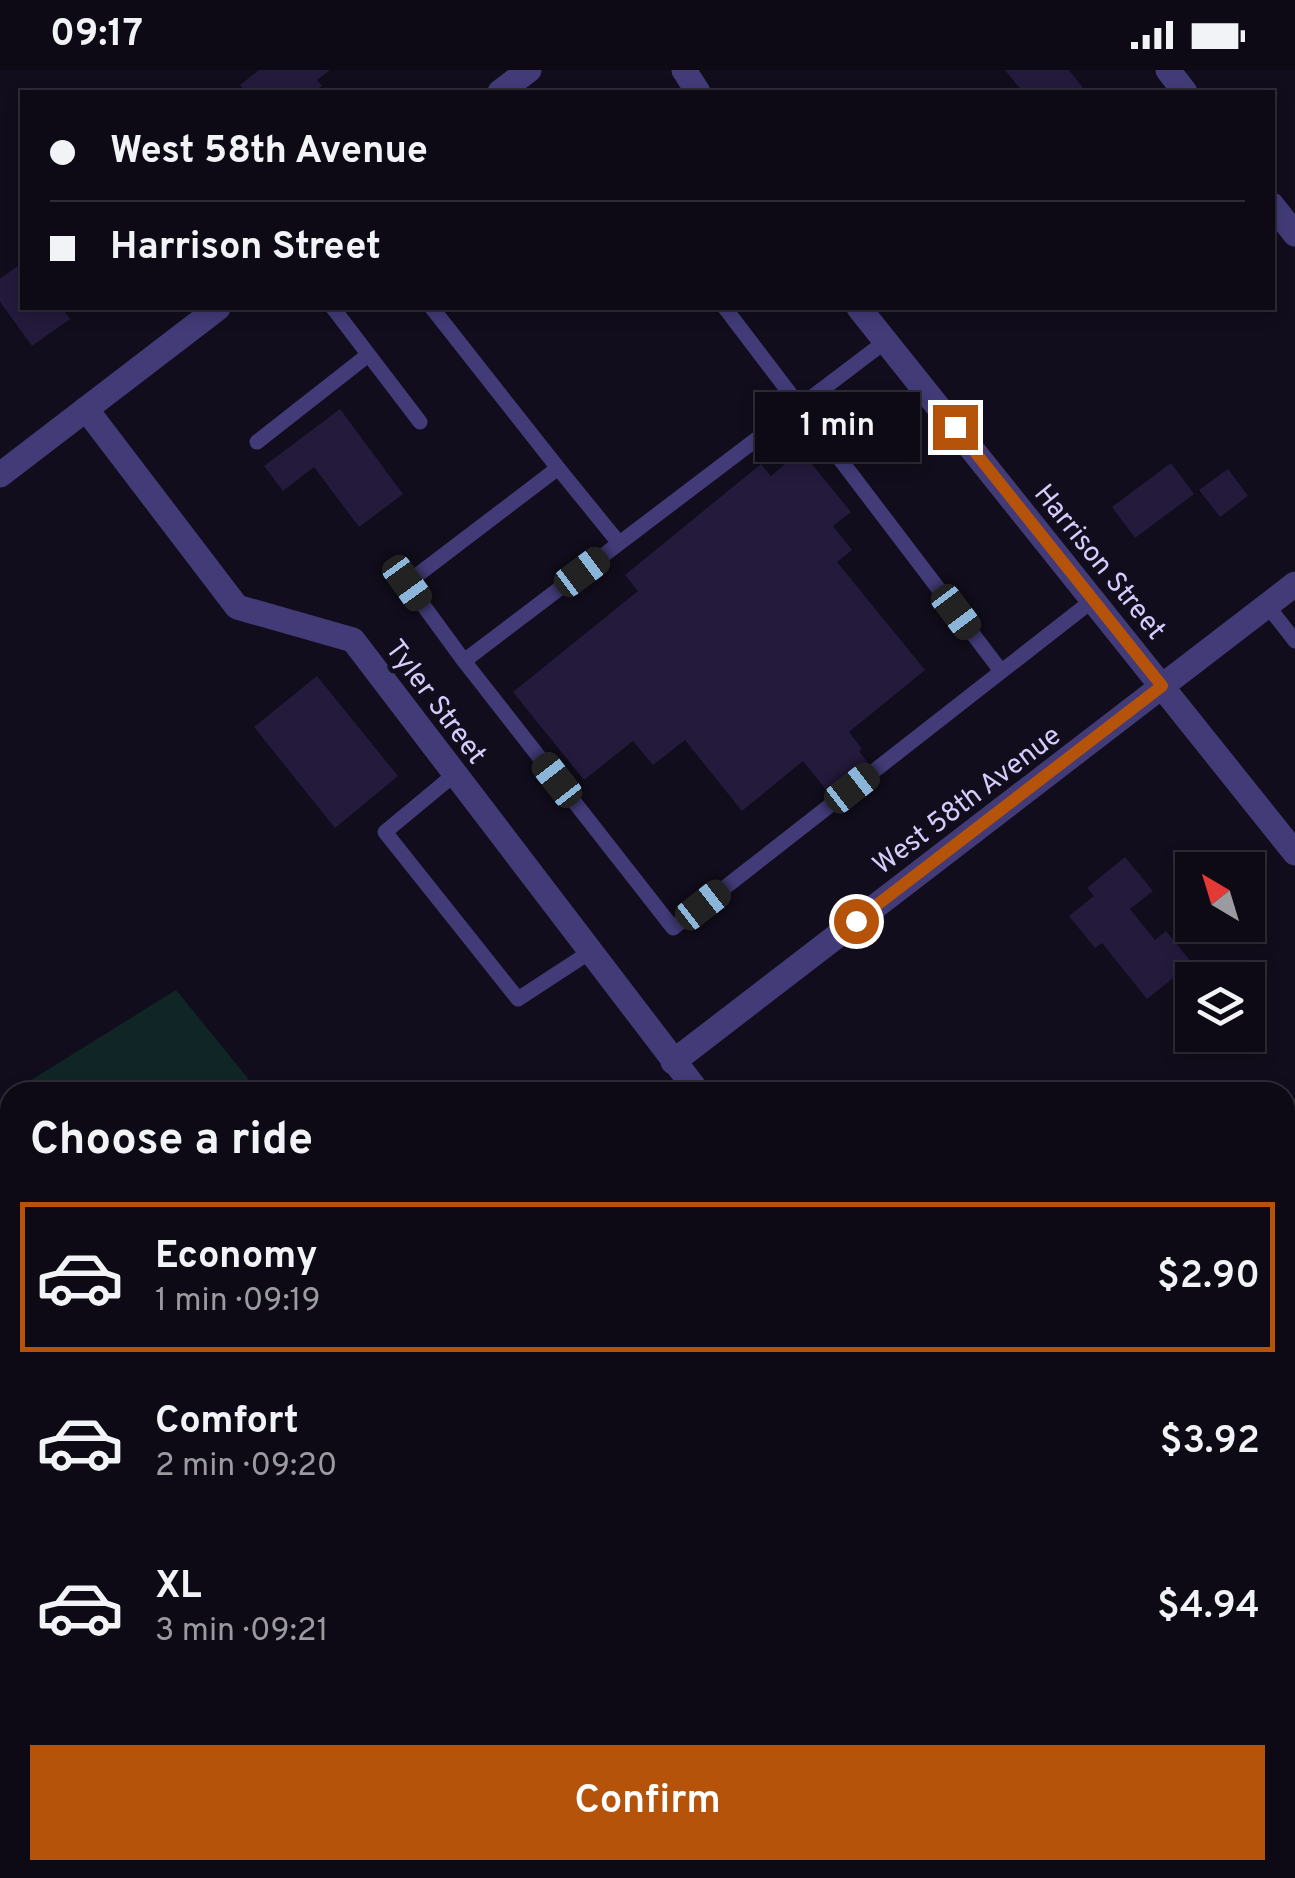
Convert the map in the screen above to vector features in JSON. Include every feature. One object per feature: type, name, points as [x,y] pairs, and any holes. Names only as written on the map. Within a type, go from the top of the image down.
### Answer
[{"type":"street","points":[[503,90],[529,70]]},
{"type":"street","points":[[1168,70],[1183,90]]},
{"type":"street","points":[[1275,209],[1295,234]]},
{"type":"street","points":[[0,474],[215,310]]},
{"type":"street","name":"Harrison Street","points":[[861,310],[1295,853]]},
{"type":"street","name":"Tyler Street","points":[[86,409],[237,608],[352,640],[690,1082]]},
{"type":"street","name":"West 58th Avenue","points":[[673,1062],[1295,584]]},
{"type":"lane","points":[[334,310],[420,422]]},
{"type":"lane","points":[[434,310],[619,544]]},
{"type":"lane","points":[[727,310],[1001,672]]},
{"type":"lane","points":[[464,661],[886,341]]},
{"type":"lane","points":[[257,442],[368,356]]},
{"type":"lane","points":[[558,468],[407,583],[673,928],[1092,600]]},
{"type":"lane","points":[[1268,605],[1295,641]]},
{"type":"lane","points":[[455,774],[385,832],[518,999],[590,952]]},
{"type":"green space","points":[[176,990],[251,1082],[28,1082]]},
{"type":"building","points":[[259,70],[330,70],[317,80],[322,86],[316,90],[244,90],[240,85]]},
{"type":"building","points":[[1005,70],[1069,70],[1083,88],[1080,90],[1021,90]]},
{"type":"building","points":[[20,264],[20,310],[63,310],[70,319],[32,346],[0,302],[0,279]]},
{"type":"building","points":[[340,409],[403,494],[359,527],[314,467],[283,491],[264,466]]},
{"type":"building","points":[[801,451],[851,512],[833,526],[852,550],[837,562],[925,670],[849,732],[870,765],[831,796],[803,761],[742,811],[685,740],[653,765],[633,741],[584,780],[513,692],[638,591],[625,575],[761,464],[771,476]]},
{"type":"building","points":[[1171,463],[1194,494],[1135,538],[1112,507]]},
{"type":"building","points":[[1228,469],[1248,496],[1220,517],[1199,490]]},
{"type":"building","points":[[317,676],[398,776],[335,828],[254,727]]},
{"type":"building","points":[[1125,857],[1153,891],[1130,909],[1155,940],[1166,931],[1191,962],[1175,962],[1175,977],[1147,999],[1102,943],[1095,948],[1069,916],[1094,896],[1087,888]]},
{"type":"route","points":[[856,921],[1162,686],[955,427]]}]
